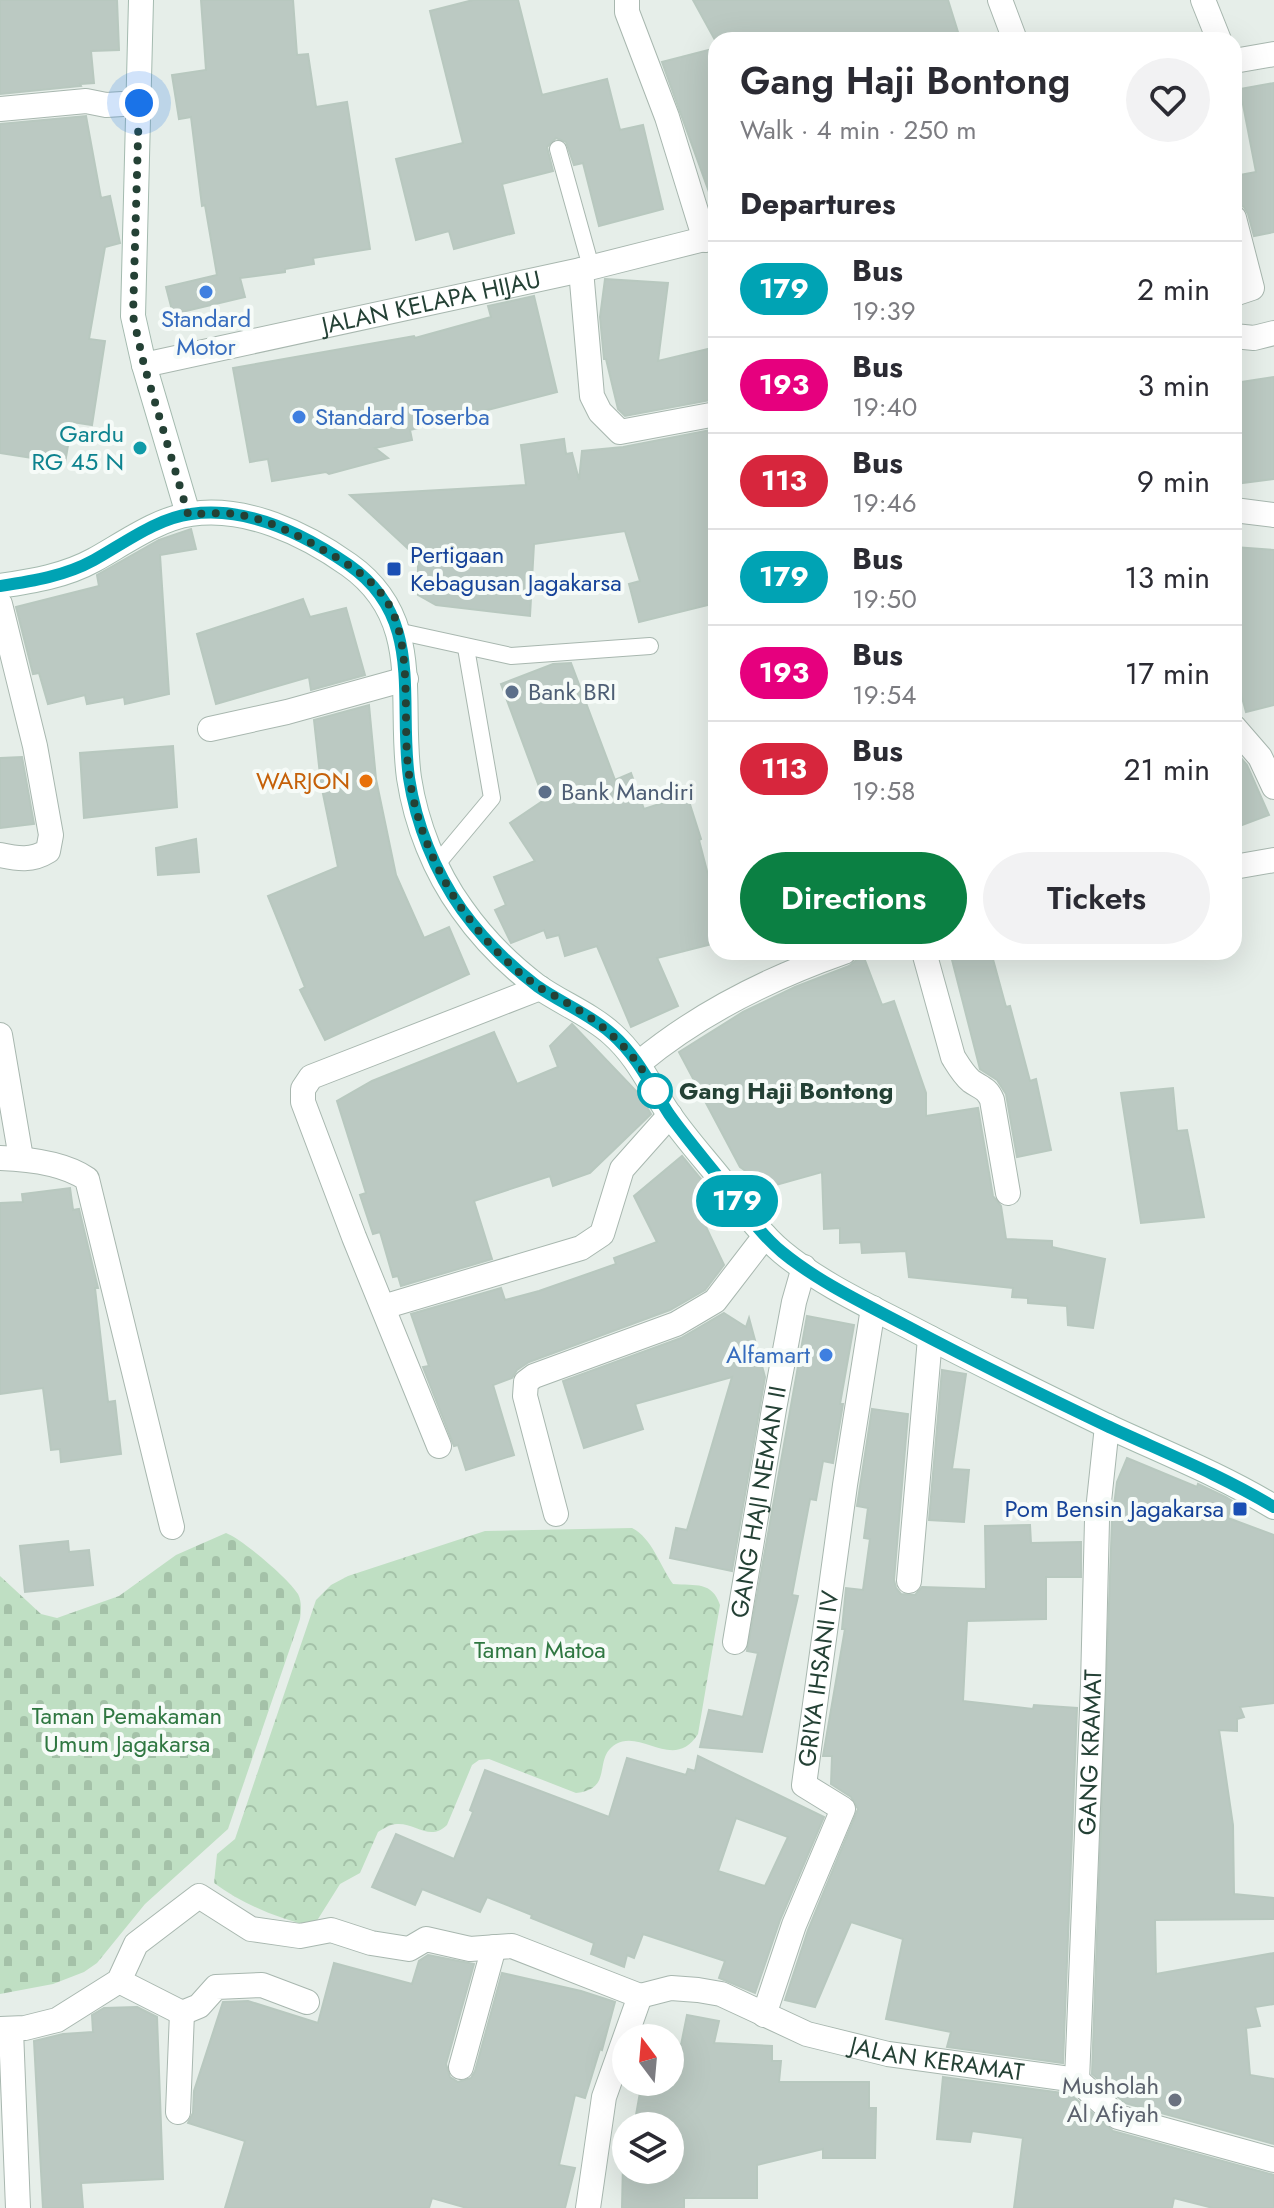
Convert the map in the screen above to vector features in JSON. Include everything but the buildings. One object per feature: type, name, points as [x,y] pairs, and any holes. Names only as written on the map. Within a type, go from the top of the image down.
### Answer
[{"type":"street","points":[[141,0],[133,316],[144,365],[188,514]]},
{"type":"street","points":[[627,0],[627,12],[708,230]]},
{"type":"street","points":[[1000,0],[1012,32]]},
{"type":"street","points":[[1203,0],[1216,32]]},
{"type":"street","points":[[1242,60],[1274,54]]},
{"type":"street","points":[[0,109],[86,101],[106,105],[139,103]]},
{"type":"street","name":"JALAN KELAPA HIJAU","points":[[144,365],[708,239]]},
{"type":"street","points":[[1242,249],[1252,288],[1242,291]]},
{"type":"street","points":[[586,268],[592,396],[600,412],[620,432],[708,416]]},
{"type":"street","points":[[1242,337],[1254,338],[1274,333]]},
{"type":"street","points":[[1242,511],[1274,515]]},
{"type":"street","points":[[0,586],[62,574],[92,561],[137,534],[188,514],[236,514],[287,529],[346,563],[374,584],[390,606],[406,679],[409,775],[418,818],[436,865],[459,905],[497,952],[540,988],[612,1034],[639,1063],[670,1115],[765,1236],[804,1267],[873,1308],[1107,1426],[1225,1478],[1274,1507]]},
{"type":"street","points":[[0,604],[35,746],[51,835],[48,851],[38,858],[0,855]]},
{"type":"street","points":[[210,729],[287,712],[406,679]]},
{"type":"street","points":[[1242,736],[1260,757],[1274,787]]},
{"type":"street","points":[[1242,866],[1274,860]]},
{"type":"street","points":[[639,1063],[666,1041],[741,995],[822,960]]},
{"type":"street","points":[[926,960],[953,1057],[971,1081],[988,1091],[992,1100],[1008,1193]]},
{"type":"street","points":[[439,1446],[303,1102],[303,1089],[311,1077],[540,988]]},
{"type":"street","points":[[0,1035],[11,1158],[76,1171],[87,1179],[172,1527]]},
{"type":"street","points":[[383,1307],[581,1248],[602,1234],[622,1169],[670,1115]]},
{"type":"street","points":[[556,1514],[525,1396],[526,1382],[534,1376],[676,1324],[715,1301],[765,1236]]},
{"type":"street","name":"GANG HAJI NEMAN II","points":[[735,1642],[776,1393],[804,1267]]},
{"type":"street","name":"GRIYA IHSANI IV","points":[[764,2015],[794,1925],[843,1809],[804,1785],[873,1308]]},
{"type":"street","points":[[909,1581],[930,1338]]},
{"type":"street","name":"GANG KRAMAT","points":[[1077,2080],[1097,1520],[1107,1426]]},
{"type":"street","points":[[18,2208],[5,2029],[57,2020],[119,1981],[136,1944],[199,1896],[251,1929],[300,1936],[331,1930],[371,1943],[409,1949],[426,1939],[470,1949],[512,1946],[640,1996],[604,2097],[588,2208]]},
{"type":"street","points":[[461,2067],[494,1947]]},
{"type":"street","points":[[119,1981],[182,2013],[199,2006],[216,1987],[262,1985],[307,2002]]},
{"type":"street","name":"JALAN KERAMAT","points":[[640,1996],[671,1988],[721,1994],[807,2034],[888,2054],[1077,2080]]},
{"type":"street","points":[[178,2112],[182,2013]]},
{"type":"street","points":[[1077,2080],[1118,2117],[1274,2160]]},
{"type":"lane","points":[[558,149],[586,268]]},
{"type":"lane","points":[[397,631],[511,656],[650,646]]},
{"type":"lane","points":[[436,865],[492,798],[466,648]]},
{"type":"green space","name":"Taman Matoa","points":[[632,1528],[645,1538],[673,1584],[708,1588],[720,1605],[698,1734],[689,1745],[668,1750],[636,1741],[616,1744],[605,1757],[595,1786],[576,1793],[489,1759],[479,1760],[472,1765],[447,1825],[441,1830],[429,1832],[394,1824],[378,1832],[360,1873],[340,1884],[313,1927],[261,1910],[214,1883],[217,1854],[235,1839],[316,1600],[331,1585],[348,1576],[485,1531]]},
{"type":"green space","name":"Taman Pemakaman Umum Jagakarsa","points":[[226,1533],[253,1551],[285,1579],[298,1594],[301,1606],[300,1619],[228,1829],[145,1904],[97,1963],[84,1972],[53,1984],[0,1994],[0,1576],[41,1614],[57,1618],[119,1596],[176,1555]]},
{"type":"bus line","name":"179","points":[[0,586],[62,574],[92,561],[137,534],[188,514],[236,514],[287,529],[346,563],[374,584],[390,606],[406,679],[407,754],[412,794],[436,865],[459,905],[497,952],[540,988],[612,1034],[639,1063],[670,1115],[765,1236],[804,1267],[873,1308],[1107,1426],[1225,1478],[1274,1507]]},
{"type":"place","name":"Standard Motor","points":[[206,292]]},
{"type":"place","name":"Standard Toserba","points":[[299,417]]},
{"type":"place","name":"Gardu RG 45 N","points":[[140,448]]},
{"type":"place","name":"Pertigaan Kebagusan Jagakarsa","points":[[394,569]]},
{"type":"place","name":"Bank BRI","points":[[512,692]]},
{"type":"place","name":"WARJON","points":[[366,781]]},
{"type":"place","name":"Bank Mandiri","points":[[545,792]]},
{"type":"place","name":"Gang Haji Bontong","points":[[655,1091]]},
{"type":"place","name":"Alfamart","points":[[826,1355]]},
{"type":"place","name":"Pom Bensin Jagakarsa","points":[[1240,1509]]},
{"type":"place","name":"Musholah Al Afiyah","points":[[1175,2100]]},
{"type":"route","points":[[139,103],[133,316],[144,365],[188,514],[236,514],[287,529],[346,563],[374,584],[390,606],[397,631],[406,679],[407,754],[412,794],[436,865],[459,905],[497,952],[540,988],[612,1034],[639,1063],[655,1091]]}]
